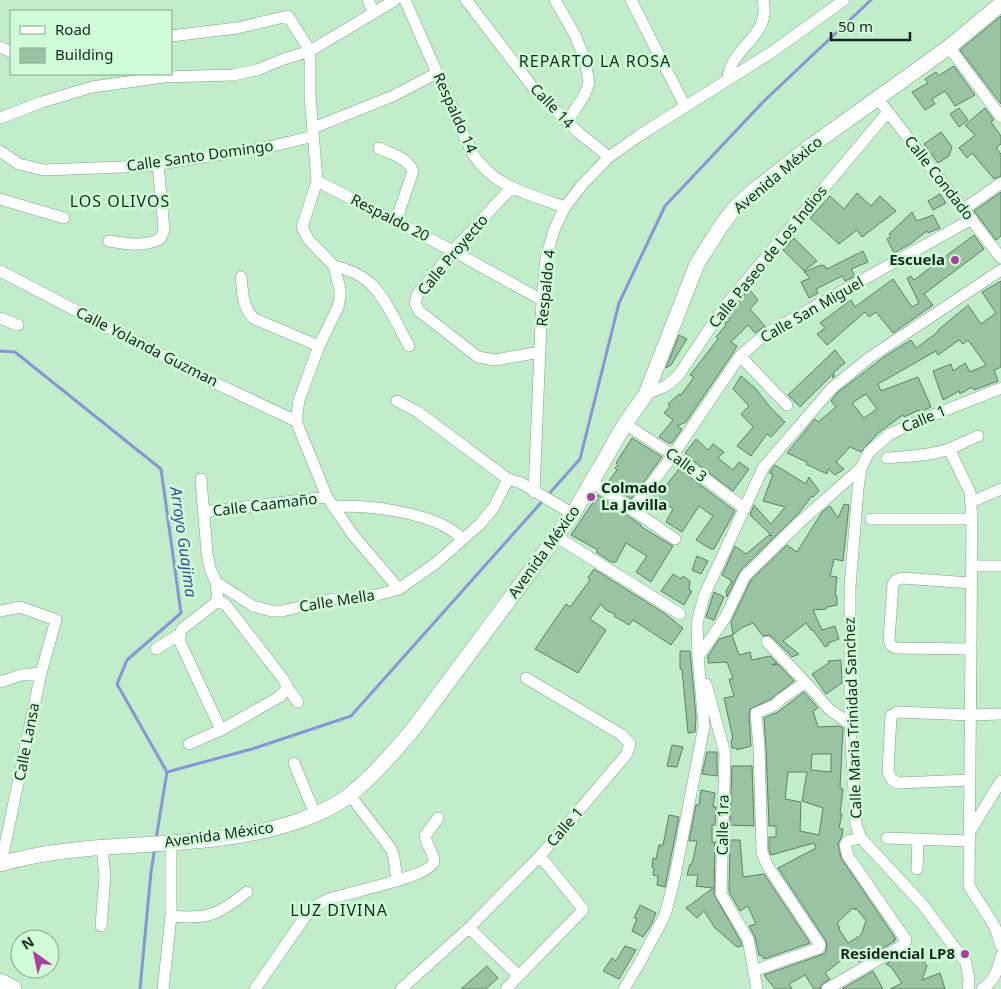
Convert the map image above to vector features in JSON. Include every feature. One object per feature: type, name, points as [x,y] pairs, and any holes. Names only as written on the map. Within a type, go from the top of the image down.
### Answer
[{"type":"main road","points":[[0,983],[12,989]]},
{"type":"street","points":[[368,0],[374,13]]},
{"type":"street","points":[[0,118],[42,102],[92,87],[164,77],[233,75],[257,70],[284,58],[310,51],[395,0]]},
{"type":"street","name":"Respaldo 14","points":[[405,0],[472,153],[486,172],[511,188],[565,207]]},
{"type":"street","name":"Calle 14","points":[[466,0],[535,90],[567,122],[609,157]]},
{"type":"street","points":[[555,0],[576,34],[584,57],[589,82],[585,94],[567,122]]},
{"type":"street","points":[[631,0],[686,106]]},
{"type":"street","points":[[728,79],[730,68],[761,26],[765,12],[763,0]]},
{"type":"street","name":"Respaldo 4","points":[[534,492],[542,300],[546,258],[554,230],[565,207],[582,185],[609,157],[640,135],[772,52],[844,0]]},
{"type":"street","name":"Avenida México","points":[[0,864],[44,854],[128,845],[175,843],[258,833],[293,823],[315,814],[350,795],[396,750],[414,728],[573,514],[625,424],[646,394],[697,264],[734,209],[752,192],[949,47],[1001,4]]},
{"type":"street","points":[[172,36],[237,28],[288,16],[310,51],[308,68],[317,181],[302,227],[308,239],[334,266],[354,272],[371,283],[391,312],[409,346]]},
{"type":"street","points":[[949,47],[1001,117]]},
{"type":"street","name":"Calle Santo Domingo","points":[[0,151],[19,164],[44,170],[158,164],[273,146],[314,132],[393,96],[437,73]]},
{"type":"street","name":"Calle Condado","points":[[878,99],[1001,258]]},
{"type":"street","name":"Calle Paseo de Los Indios","points":[[646,394],[666,386],[678,376],[724,307],[887,113]]},
{"type":"street","points":[[379,148],[406,161],[412,166],[413,171],[396,221]]},
{"type":"street","points":[[109,241],[133,245],[150,244],[160,239],[164,230],[158,164]]},
{"type":"street","name":"Respaldo 20","points":[[317,181],[453,251],[542,300]]},
{"type":"street","points":[[964,208],[1001,183]]},
{"type":"street","name":"Calle Proyecto","points":[[511,188],[453,251],[417,295],[415,303],[419,311],[478,357],[496,360],[540,352]]},
{"type":"street","points":[[0,199],[64,218]]},
{"type":"street","name":"Calle San Miguel","points":[[632,510],[740,356],[767,333],[972,220]]},
{"type":"street","points":[[334,266],[340,297],[338,307],[319,346],[299,400],[296,421],[331,502],[353,536],[399,588]]},
{"type":"street","points":[[624,989],[665,915],[674,881],[704,726],[697,624],[704,596],[763,468],[832,388],[869,358],[1001,270]]},
{"type":"street","name":"Calle Yolanda Guzman","points":[[0,271],[211,381],[296,421]]},
{"type":"street","points":[[241,277],[246,306],[250,316],[319,346]]},
{"type":"street","points":[[0,318],[18,324]]},
{"type":"street","points":[[740,356],[787,405]]},
{"type":"street","name":"Calle 1","points":[[861,468],[869,452],[890,434],[1001,388]]},
{"type":"street","points":[[397,401],[418,412],[508,479],[521,483],[573,514]]},
{"type":"street","name":"Calle 3","points":[[625,424],[673,454],[744,508]]},
{"type":"street","points":[[887,458],[923,455],[949,449],[978,436]]},
{"type":"street","points":[[949,449],[967,484],[972,519],[969,886],[995,927],[1001,946]]},
{"type":"street","points":[[698,656],[725,618],[744,576],[800,522],[861,468]]},
{"type":"street","name":"Calle Maria Trinidad Sanchez","points":[[861,468],[850,587],[850,724],[856,825],[861,838],[923,905],[966,962],[969,979],[968,989]]},
{"type":"street","points":[[201,478],[210,568],[216,582],[218,601]]},
{"type":"street","name":"Calle Mella","points":[[216,582],[253,606],[272,611],[282,611],[333,599],[362,599],[399,588],[419,576],[480,524],[494,507],[508,479]]},
{"type":"street","points":[[592,482],[674,539]]},
{"type":"street","points":[[971,502],[1001,489]]},
{"type":"street","name":"Calle Caamaño","points":[[203,512],[331,502],[412,514],[447,527],[463,539]]},
{"type":"street","points":[[871,520],[972,519]]},
{"type":"street","points":[[557,536],[680,614]]},
{"type":"street","points":[[972,566],[1001,566]]},
{"type":"street","points":[[971,583],[902,578],[896,580],[893,584],[889,640],[891,645],[896,648],[971,649]]},
{"type":"street","points":[[218,601],[182,629],[180,642],[221,730]]},
{"type":"street","points":[[218,601],[226,605],[284,680],[298,702]]},
{"type":"street","name":"Calle Lansa","points":[[0,612],[20,607],[56,620],[41,673],[0,864]]},
{"type":"street","points":[[156,648],[180,634]]},
{"type":"street","points":[[767,642],[829,709],[850,724]]},
{"type":"street","name":"Calle 1ra","points":[[698,656],[724,754],[722,894],[748,939],[757,989]]},
{"type":"street","points":[[0,682],[21,675],[41,673]]},
{"type":"street","name":"Calle 1","points":[[401,989],[469,928],[540,856],[626,756],[630,744],[622,735],[526,678]]},
{"type":"street","points":[[753,971],[819,948],[820,945],[767,865],[762,852],[759,747],[756,713],[775,705],[803,684],[808,685]]},
{"type":"street","points":[[189,744],[221,730],[279,697],[287,687]]},
{"type":"street","points":[[970,780],[898,783],[892,780],[888,772],[891,716],[897,712],[970,715],[1001,714]]},
{"type":"street","points":[[294,763],[315,814]]},
{"type":"street","points":[[969,837],[1001,781]]},
{"type":"street","points":[[350,795],[390,849],[394,858],[397,881]]},
{"type":"street","points":[[255,989],[312,908],[331,899],[397,881],[429,869],[434,859],[425,836],[438,818]]},
{"type":"street","points":[[887,838],[969,837]]},
{"type":"street","points":[[827,989],[905,944],[906,940],[848,856],[845,845],[848,841],[861,838]]},
{"type":"street","points":[[917,869],[918,839]]},
{"type":"street","points":[[164,989],[175,843]]},
{"type":"street","points":[[101,926],[105,876],[102,848]]},
{"type":"street","points":[[506,989],[582,911],[582,906],[540,856]]},
{"type":"street","points":[[171,916],[192,919],[206,916],[227,907],[247,892]]},
{"type":"street","points":[[469,928],[519,976]]},
{"type":"street","points":[[982,989],[990,984],[998,969],[1001,956]]},
{"type":"building","points":[[1001,16],[1001,104],[960,50]]},
{"type":"building","points":[[954,66],[975,95],[955,106],[945,91],[932,99],[935,104],[925,110],[912,92],[928,83],[925,79],[936,72],[938,76]]},
{"type":"building","points":[[959,108],[968,120],[959,127],[950,114]]},
{"type":"building","points":[[985,108],[994,120],[991,122],[1001,136],[1001,144],[996,148],[1001,154],[1001,176],[994,179],[972,153],[967,158],[959,148],[975,135],[965,125]]},
{"type":"building","points":[[941,132],[952,147],[949,156],[938,163],[924,144]]},
{"type":"building","points":[[1001,192],[1001,236],[996,240],[974,211]]},
{"type":"building","points":[[857,193],[871,206],[880,196],[896,211],[862,237],[857,230],[839,244],[810,218],[830,196],[844,209]]},
{"type":"building","points":[[940,194],[946,203],[933,210],[928,201]]},
{"type":"building","points":[[912,212],[917,221],[933,215],[940,228],[928,233],[927,231],[894,253],[887,239],[891,237],[889,234]]},
{"type":"building","points":[[974,235],[984,249],[924,294],[933,305],[893,333],[876,312],[869,317],[865,312],[827,345],[817,334],[825,328],[820,323],[851,300],[855,307],[893,279],[912,307],[919,303],[907,278],[911,276],[914,280]]},
{"type":"building","points":[[794,238],[817,261],[804,271],[783,250]]},
{"type":"building","points":[[863,251],[868,262],[851,269],[855,276],[845,281],[842,276],[816,289],[818,293],[809,298],[801,282],[810,278],[804,272],[821,265],[824,265],[827,269]]},
{"type":"building","points":[[1001,281],[1001,367],[994,370],[998,381],[974,390],[972,387],[960,394],[959,391],[943,400],[933,371],[951,364],[953,371],[965,363],[970,372],[986,365],[968,340],[963,344],[959,340],[938,355],[936,351],[878,384],[881,391],[918,377],[931,407],[904,417],[903,415],[878,433],[861,452],[850,447],[836,462],[844,469],[835,475],[828,469],[827,474],[787,453],[815,419],[818,422],[836,407],[831,401],[837,393],[884,357],[911,340],[916,348],[938,332],[968,305],[981,324],[996,313],[982,292]],"holes":[[[866,394],[877,409],[864,418],[852,403]]]},
{"type":"building","points":[[749,289],[758,300],[750,309],[765,326],[755,333],[748,325],[731,342],[737,346],[733,353],[686,422],[677,426],[682,429],[672,443],[669,443],[659,437],[673,420],[664,413],[670,406],[668,404],[679,394],[681,395],[694,377],[690,375],[718,339],[716,337],[726,325],[725,323],[730,320],[727,316]]},
{"type":"building","points":[[679,335],[687,339],[671,365],[666,368]]},
{"type":"building","points":[[835,350],[845,363],[833,373],[835,376],[833,378],[832,375],[800,407],[788,395]]},
{"type":"building","points":[[741,376],[755,388],[785,422],[771,437],[767,434],[751,456],[737,446],[753,427],[741,414],[749,406],[733,389]]},
{"type":"building","points":[[632,438],[662,457],[631,499],[607,483],[617,470],[615,468],[618,465],[616,463]]},
{"type":"building","points":[[696,439],[708,450],[713,444],[724,452],[718,458],[733,470],[739,462],[749,469],[733,491],[685,453]]},
{"type":"building","points":[[775,465],[806,484],[809,477],[819,491],[740,571],[727,597],[726,591],[732,581],[722,575],[735,546],[746,554],[769,535],[772,536],[750,515],[754,505],[771,524],[785,507],[763,501],[773,474],[769,473]]},
{"type":"building","points":[[679,469],[735,511],[714,549],[696,540],[713,516],[699,506],[682,532],[666,522],[673,509],[653,495],[658,488],[662,491]]},
{"type":"building","points":[[598,495],[640,526],[673,546],[651,582],[636,572],[647,556],[626,543],[616,562],[611,562],[596,552],[598,550],[571,535]]},
{"type":"building","points":[[844,504],[849,505],[843,561],[834,559],[830,576],[837,577],[835,596],[837,596],[837,605],[827,607],[826,609],[813,610],[822,630],[835,626],[839,639],[828,643],[829,645],[825,647],[806,623],[783,641],[799,654],[792,657],[772,637],[769,635],[763,636],[753,623],[741,628],[733,635],[731,622],[751,580],[787,545],[797,552],[822,512],[830,506],[838,518]]},
{"type":"building","points":[[697,556],[708,561],[701,574],[692,570]]},
{"type":"building","points":[[594,569],[664,613],[683,628],[671,645],[633,620],[629,625],[614,616],[615,614],[606,610],[601,604],[590,619],[606,630],[578,673],[535,649],[566,604],[570,607],[590,580],[588,578]]},
{"type":"building","points":[[673,574],[681,579],[683,576],[690,581],[689,590],[692,591],[684,605],[661,591]]},
{"type":"building","points":[[714,592],[724,597],[714,620],[706,617]]},
{"type":"building","points":[[732,635],[739,655],[750,652],[752,660],[770,656],[777,663],[772,665],[778,664],[794,681],[771,699],[750,709],[751,746],[737,750],[737,748],[732,748],[731,740],[733,739],[724,698],[734,696],[729,679],[733,679],[727,662],[708,663],[708,656],[719,639]]},
{"type":"building","points":[[680,651],[690,651],[696,717],[695,732],[688,733],[682,669],[680,669]]},
{"type":"building","points":[[841,660],[842,683],[826,694],[812,674],[829,663],[828,661]]},
{"type":"building","points":[[804,692],[818,708],[813,711],[818,727],[839,726],[843,728],[840,788],[843,789],[840,814],[842,814],[839,828],[843,829],[838,844],[841,858],[896,939],[871,955],[861,948],[866,958],[859,962],[852,952],[825,973],[830,979],[821,985],[820,989],[814,989],[805,975],[789,984],[792,989],[775,989],[764,975],[821,955],[825,953],[827,947],[826,941],[778,868],[816,848],[814,843],[771,855],[769,850],[769,837],[776,837],[776,826],[769,826],[764,718],[778,712]],"holes":[[[812,754],[831,754],[831,772],[811,770]],[[788,772],[807,772],[802,801],[823,808],[819,835],[800,831],[801,802],[785,799]],[[853,908],[855,910],[856,908],[866,921],[861,935],[848,943],[837,923]]]},
{"type":"building","points":[[672,745],[683,747],[677,767],[667,766]]},
{"type":"building","points":[[707,752],[717,752],[717,776],[702,774]]},
{"type":"building","points":[[732,766],[752,766],[754,826],[730,825]]},
{"type":"building","points":[[701,790],[715,793],[713,807],[716,807],[715,825],[712,825],[712,842],[715,842],[714,894],[742,946],[737,947],[715,928],[704,911],[697,918],[686,908],[713,888],[696,886],[698,875],[687,875],[690,864],[692,864],[697,841],[689,841]]},
{"type":"building","points":[[669,815],[679,817],[665,887],[657,885],[658,876],[653,875],[654,868],[652,867],[653,858],[656,859],[659,845],[663,845]]},
{"type":"building","points":[[730,840],[740,840],[743,877],[764,874],[810,943],[764,959],[759,955],[755,937],[749,926],[756,924],[748,906],[740,911],[729,892]]},
{"type":"building","points":[[640,905],[656,913],[643,937],[632,931],[637,919],[634,918]]},
{"type":"building","points":[[625,946],[636,950],[619,979],[603,971],[612,958],[616,961]]},
{"type":"building","points":[[910,950],[919,954],[927,966],[922,980],[940,973],[945,989],[890,989],[902,983],[891,967],[886,964]]},
{"type":"building","points":[[487,966],[498,978],[486,989],[461,989]]},
{"type":"building","points":[[873,971],[883,989],[842,989]]},
{"type":"waterway","points":[[167,772],[252,749],[351,716],[580,459],[619,303],[665,206],[764,101],[871,0]]},
{"type":"waterway","name":"Arroyo Guajima","points":[[0,351],[15,352],[161,469],[181,613],[127,660],[117,684],[167,772],[156,839]]},
{"type":"waterway","name":"Arroyo Guajima","points":[[140,989],[155,847]]},
{"type":"place","name":"Escuela","points":[[955,260]]},
{"type":"place","name":"Colmado La Javilla","points":[[591,497]]},
{"type":"place","name":"Residencial LP8","points":[[965,954]]},
{"type":"district","name":"REPARTO LA ROSA","points":[[595,61]]},
{"type":"district","name":"LOS OLIVOS","points":[[120,201]]},
{"type":"district","name":"LUZ DIVINA","points":[[339,910]]}]
